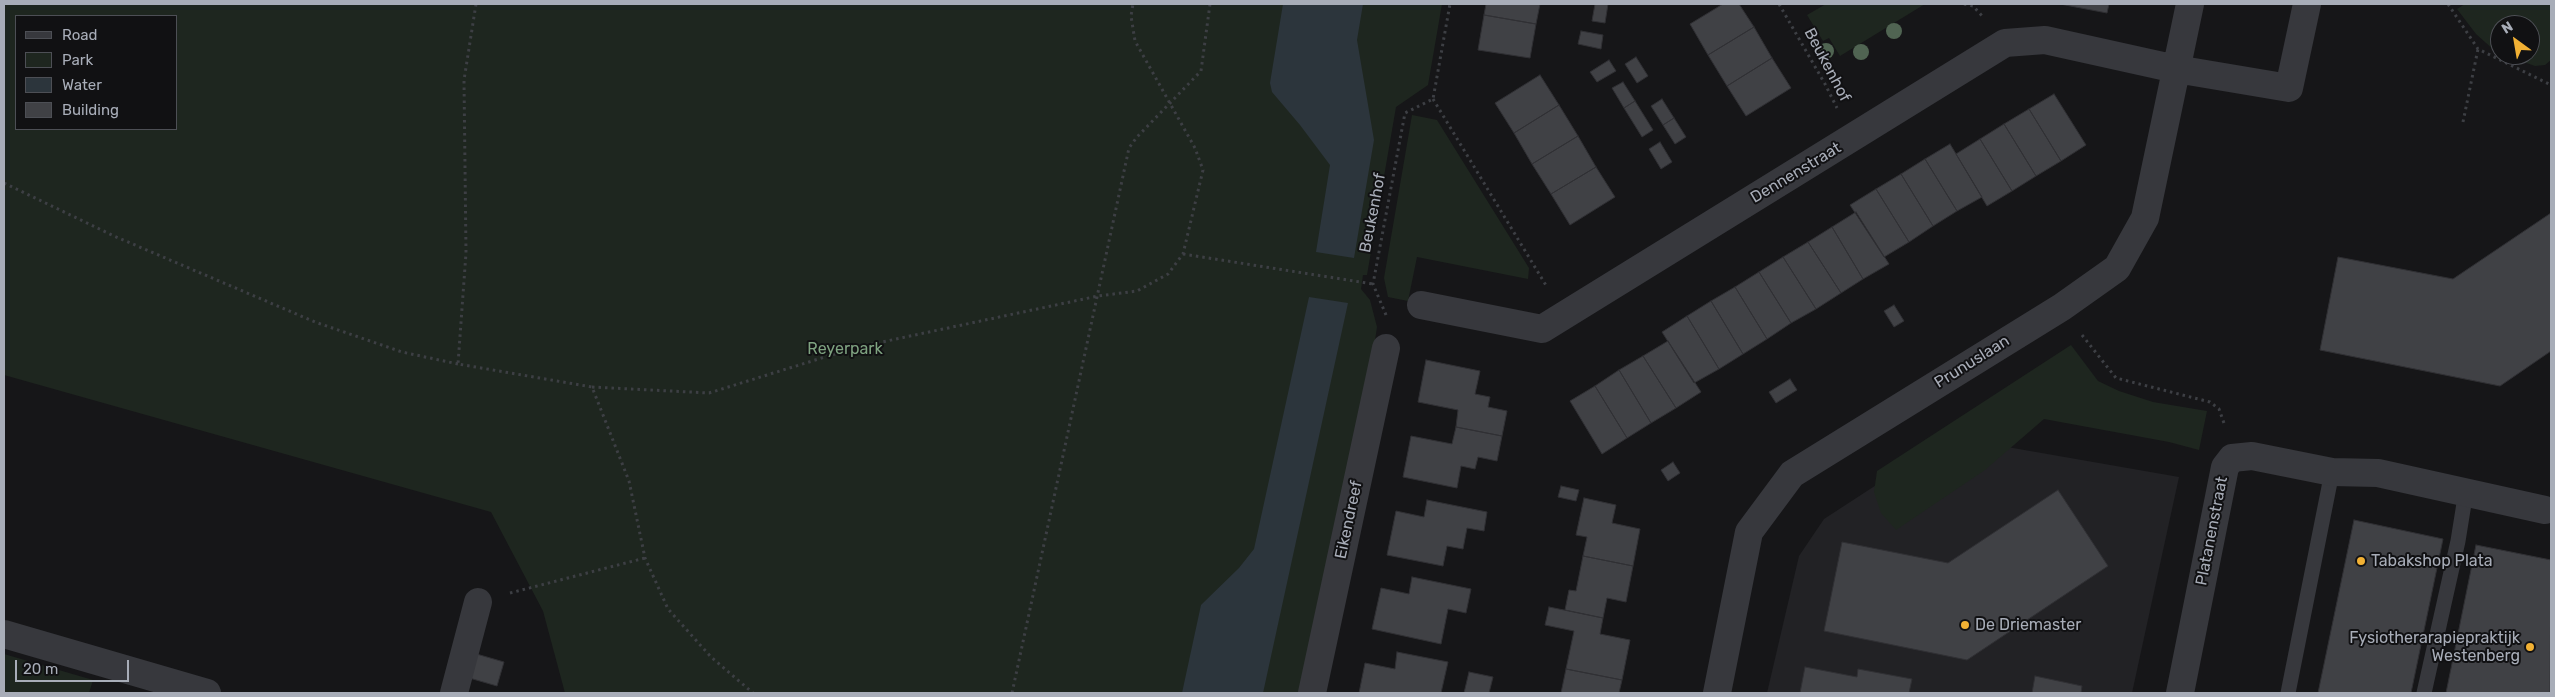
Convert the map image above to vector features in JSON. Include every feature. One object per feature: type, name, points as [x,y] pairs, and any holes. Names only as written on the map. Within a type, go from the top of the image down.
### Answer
[{"type":"street","name":"Prunuslaan","points":[[1716,693],[1750,532],[1792,474],[2062,307],[2117,268],[2145,218],[2190,4]]},
{"type":"street","name":"Dennenstraat","points":[[1421,305],[1542,328],[1851,140],[2005,43],[2045,40],[2176,69],[2289,88],[2307,4]]},
{"type":"street","name":"Eikendreef","points":[[1312,693],[1386,348]]},
{"type":"street","name":"Platanenstraat","points":[[2184,692],[2225,467],[2232,458],[2252,456],[2332,472],[2378,473],[2466,491],[2544,510]]},
{"type":"street","points":[[454,693],[478,602]]},
{"type":"street","points":[[4,634],[208,693]]},
{"type":"lane","points":[[2288,693],[2332,472]]},
{"type":"lane","points":[[2424,693],[2458,541],[2466,491]]},
{"type":"path","points":[[458,364],[466,253],[464,80],[476,4]]},
{"type":"path","points":[[4,183],[114,236],[315,322],[402,352],[458,364],[592,387],[709,393],[854,348],[1098,296],[1137,290],[1168,274],[1183,254],[1203,170],[1195,148],[1135,41],[1131,16],[1133,4]]},
{"type":"path","points":[[1012,693],[1130,148],[1137,137],[1200,71],[1210,4]]},
{"type":"path","points":[[1450,4],[1434,99],[1440,114],[1564,314]]},
{"type":"path","name":"Beukenhof","points":[[1779,4],[1825,84],[1851,140]]},
{"type":"path","points":[[2448,4],[2478,48],[2551,85]]},
{"type":"path","points":[[2462,122],[2478,48]]},
{"type":"path","name":"Beukenhof","points":[[1373,284],[1405,113],[1434,99]]},
{"type":"path","points":[[1183,254],[1373,284],[1388,319],[1386,348]]},
{"type":"path","points":[[2062,307],[2076,329],[2116,378],[2205,400],[2216,406],[2223,415],[2232,458]]},
{"type":"path","points":[[592,387],[629,481],[645,558],[668,609],[711,657],[754,693]]},
{"type":"path","points":[[478,602],[645,558]]},
{"type":"shaded area","name":"De Driemaster","points":[[1950,437],[2179,477],[2132,693],[1767,693],[1799,556],[1824,519]]},
{"type":"green space","name":"Reyerpark","points":[[4,4],[1442,4],[1428,85],[1396,107],[1367,275],[1363,275],[1361,289],[1370,300],[1377,327],[1374,347],[1299,693],[565,693],[543,611],[491,512],[4,375]]},
{"type":"green space","points":[[1826,4],[1925,4],[1840,56],[1829,38],[1823,41],[1807,15]]},
{"type":"green space","points":[[2465,4],[2551,4],[2551,60],[2545,65],[2535,66],[2532,65],[2540,65],[2540,15],[2490,15],[2490,47],[2476,34],[2457,9]]},
{"type":"green space","points":[[1412,115],[1437,120],[1529,268],[1528,279],[1417,257],[1408,301],[1388,297],[1384,278]]},
{"type":"green space","points":[[2071,345],[2098,381],[2119,391],[2153,402],[2207,411],[2199,450],[2169,442],[2044,419],[1985,470],[1896,530],[1881,513],[1874,492],[1877,471]]},
{"type":"green space","points":[[4,654],[93,680],[89,693],[4,693]]},
{"type":"water","points":[[1283,4],[1363,4],[1357,40],[1374,140],[1354,258],[1316,252],[1330,165],[1272,92],[1270,83]]},
{"type":"water","points":[[1309,297],[1348,303],[1263,693],[1182,693],[1201,605],[1239,568],[1254,549]]},
{"type":"building","points":[[1486,4],[1540,4],[1536,24],[1484,15]]},
{"type":"building","points":[[1595,4],[1608,4],[1605,23],[1592,21]]},
{"type":"building","points":[[1723,4],[1739,4],[1754,27],[1708,55],[1690,24]]},
{"type":"building","points":[[2060,4],[2109,4],[2107,13]]},
{"type":"building","points":[[1484,15],[1536,24],[1530,58],[1478,50]]},
{"type":"building","points":[[1754,27],[1772,58],[1727,86],[1708,55]]},
{"type":"building","points":[[1581,31],[1603,35],[1601,49],[1578,44]]},
{"type":"building","points":[[1636,57],[1648,76],[1637,83],[1625,64]]},
{"type":"building","points":[[1772,58],[1791,88],[1746,116],[1727,86]]},
{"type":"building","points":[[1609,60],[1616,71],[1597,82],[1590,72]]},
{"type":"building","points":[[1540,75],[1559,105],[1514,133],[1495,103]]},
{"type":"building","points":[[1623,82],[1635,101],[1624,108],[1612,88]]},
{"type":"building","points":[[2054,94],[2086,145],[2061,161],[2029,109]]},
{"type":"building","points":[[1662,99],[1674,118],[1663,125],[1651,106]]},
{"type":"building","points":[[1635,101],[1653,130],[1642,137],[1624,108]]},
{"type":"building","points":[[1559,105],[1578,136],[1532,164],[1514,133]]},
{"type":"building","points":[[2029,109],[2061,161],[2036,176],[2004,124]]},
{"type":"building","points":[[1674,118],[1686,137],[1675,144],[1663,125]]},
{"type":"building","points":[[2004,124],[2036,176],[2012,191],[1980,139]]},
{"type":"building","points":[[1578,136],[1596,167],[1551,194],[1532,164]]},
{"type":"building","points":[[1980,139],[2012,191],[1987,206],[1956,154]]},
{"type":"building","points":[[1660,142],[1672,162],[1661,169],[1649,149]]},
{"type":"building","points":[[1950,144],[1982,197],[1957,211],[1925,159]]},
{"type":"building","points":[[1925,159],[1957,211],[1933,226],[1901,174]]},
{"type":"building","points":[[1596,167],[1615,197],[1570,225],[1551,194]]},
{"type":"building","points":[[1901,174],[1933,226],[1909,242],[1876,189]]},
{"type":"building","points":[[1876,189],[1909,242],[1884,257],[1850,205]]},
{"type":"building","points":[[1856,212],[1889,264],[1863,279],[1832,227]]},
{"type":"building","points":[[2551,213],[2551,351],[2500,386],[2320,350],[2338,257],[2453,279]]},
{"type":"building","points":[[1832,227],[1863,279],[1841,293],[1808,242]]},
{"type":"building","points":[[1808,242],[1841,293],[1816,309],[1783,257]]},
{"type":"building","points":[[1783,257],[1816,309],[1791,323],[1759,272]]},
{"type":"building","points":[[1759,272],[1791,323],[1767,339],[1735,287]]},
{"type":"building","points":[[1735,287],[1767,339],[1743,354],[1711,301]]},
{"type":"building","points":[[1711,301],[1743,354],[1719,369],[1687,316]]},
{"type":"building","points":[[1894,305],[1904,321],[1894,327],[1884,311]]},
{"type":"building","points":[[1687,316],[1719,369],[1694,383],[1662,332]]},
{"type":"building","points":[[1668,341],[1701,392],[1676,408],[1643,356]]},
{"type":"building","points":[[1643,356],[1676,408],[1651,423],[1619,370]]},
{"type":"building","points":[[1426,360],[1480,371],[1475,394],[1490,397],[1488,407],[1507,411],[1502,436],[1456,427],[1458,410],[1418,402]]},
{"type":"building","points":[[1619,370],[1651,423],[1627,438],[1595,386]]},
{"type":"building","points":[[1790,379],[1797,390],[1776,403],[1769,392]]},
{"type":"building","points":[[1595,386],[1627,438],[1602,454],[1570,401]]},
{"type":"building","points":[[1456,427],[1502,436],[1497,461],[1478,457],[1475,469],[1461,466],[1457,488],[1403,477],[1411,436],[1452,444]]},
{"type":"building","points":[[1673,462],[1680,473],[1668,481],[1661,470]]},
{"type":"building","points":[[1561,486],[1579,490],[1576,501],[1558,497]]},
{"type":"building","points":[[2058,490],[2108,566],[1967,660],[1824,631],[1842,542],[1948,563]]},
{"type":"building","points":[[1584,498],[1616,505],[1612,523],[1640,529],[1633,566],[1583,556],[1587,537],[1576,535]]},
{"type":"building","points":[[1427,500],[1487,512],[1484,531],[1467,528],[1463,549],[1447,546],[1443,566],[1387,555],[1396,511],[1424,517]]},
{"type":"building","points":[[2354,520],[2443,539],[2411,693],[2318,693]]},
{"type":"building","points":[[2476,545],[2551,560],[2550,693],[2446,693]]},
{"type":"building","points":[[1583,556],[1633,566],[1626,602],[1607,598],[1603,618],[1565,610],[1569,590],[1576,591]]},
{"type":"building","points":[[1412,577],[1471,589],[1466,613],[1448,609],[1441,644],[1372,629],[1381,588],[1409,594]]},
{"type":"building","points":[[1549,607],[1603,618],[1600,634],[1630,640],[1622,680],[1566,669],[1574,631],[1545,625]]},
{"type":"building","points":[[1397,652],[1448,662],[1441,693],[1359,693],[1365,663],[1395,669]]},
{"type":"building","points":[[473,653],[504,662],[497,686],[466,677]]},
{"type":"building","points":[[1805,667],[1857,677],[1858,669],[1912,679],[1909,693],[1800,693]]},
{"type":"building","points":[[1566,669],[1622,680],[1619,693],[1561,693]]},
{"type":"building","points":[[1469,672],[1493,677],[1489,693],[1464,693]]},
{"type":"building","points":[[2035,676],[2082,686],[2081,693],[2032,693]]},
{"type":"place","name":"Tabakshop Plata","points":[[2361,561]]},
{"type":"place","name":"De Driemaster","points":[[1965,625]]},
{"type":"place","name":"Fysiotherarapiepraktijk Westenberg","points":[[2530,647]]}]
